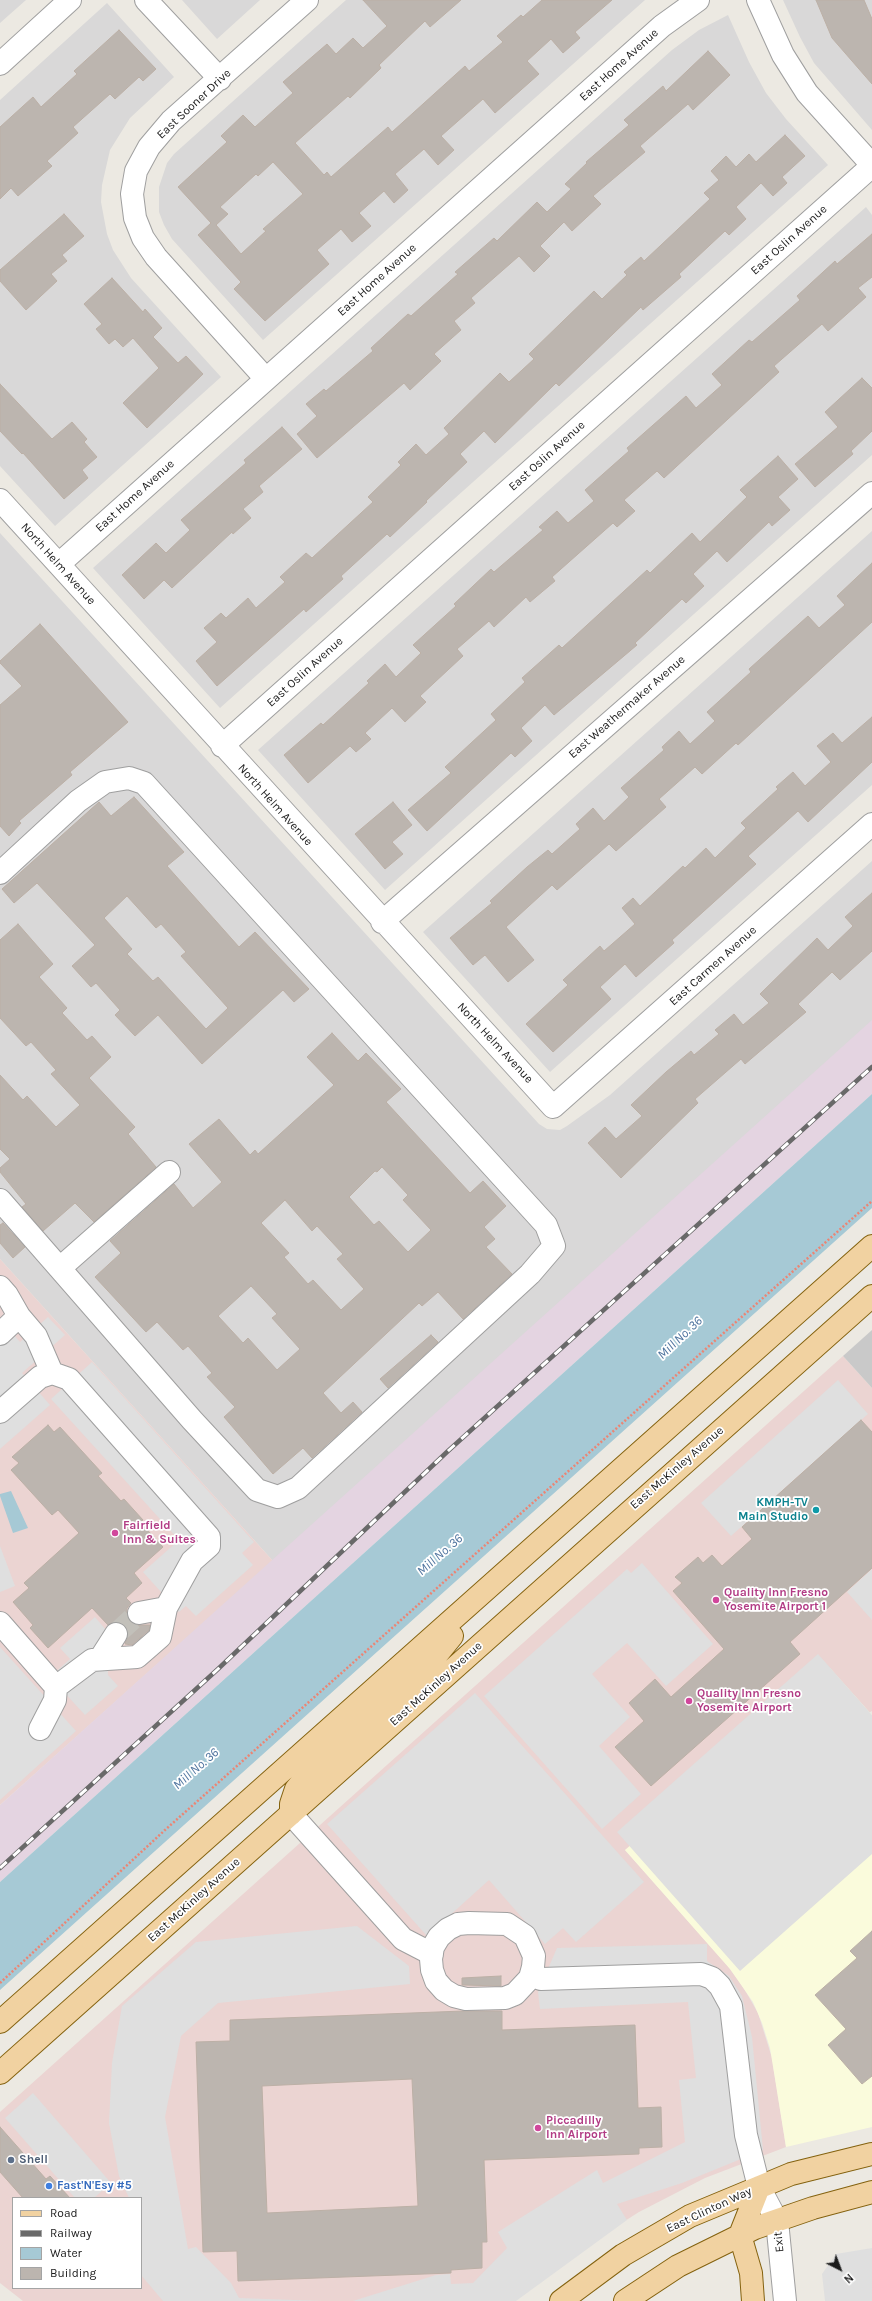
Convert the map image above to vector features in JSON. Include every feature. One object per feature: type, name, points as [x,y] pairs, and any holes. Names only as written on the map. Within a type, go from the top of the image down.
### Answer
[{"type":"main road","points":[[0,2022],[490,1588],[872,1246]]},
{"type":"main road","name":"East McKinley Avenue","points":[[0,2073],[872,1296]]},
{"type":"main road","points":[[291,1814],[291,1804],[296,1789],[307,1776],[426,1668],[490,1588]]},
{"type":"main road","name":"East Clinton Way","points":[[562,2301],[623,2255],[690,2216],[795,2173],[872,2154]]},
{"type":"main road","points":[[753,2301],[751,2273],[740,2235],[759,2187]]},
{"type":"main road","points":[[625,2301],[678,2266],[740,2235],[812,2208],[872,2192]]},
{"type":"street","points":[[0,64],[70,0]]},
{"type":"street","points":[[146,0],[220,78]]},
{"type":"street","name":"East Sooner Drive","points":[[266,379],[156,257],[143,238],[135,218],[132,194],[136,171],[149,146],[171,121],[308,0]]},
{"type":"street","name":"East Home Avenue","points":[[59,564],[662,26],[698,0]]},
{"type":"street","points":[[758,0],[783,56],[807,94],[872,165]]},
{"type":"street","name":"East Oslin Avenue","points":[[222,746],[872,165]]},
{"type":"street","name":"East Weathermaker Avenue","points":[[382,922],[872,493]]},
{"type":"street","name":"North Helm Avenue","points":[[0,500],[382,922],[553,1107]]},
{"type":"street","points":[[0,1200],[192,1420],[257,1490],[278,1497],[298,1488],[530,1274],[554,1246],[546,1225],[144,783],[128,778],[104,782],[78,801],[4,862]]},
{"type":"street","name":"East Carmen Avenue","points":[[553,1107],[872,824]]},
{"type":"street","points":[[60,1268],[169,1172]]},
{"type":"street","points":[[0,1287],[7,1295],[19,1316],[36,1336],[52,1373]]},
{"type":"street","points":[[0,1334],[19,1316]]},
{"type":"street","points":[[0,1412],[40,1377],[52,1373],[69,1379],[209,1537],[209,1546],[192,1561],[166,1608],[160,1637],[136,1657],[92,1660],[56,1687]]},
{"type":"street","points":[[139,1613],[166,1608]]},
{"type":"street","points":[[0,1623],[56,1687],[55,1700],[40,1729]]},
{"type":"street","points":[[100,1659],[116,1634]]},
{"type":"street","points":[[291,1814],[403,1938],[432,1954]]},
{"type":"street","points":[[458,1924],[507,1924],[525,1936],[531,1946],[534,1956],[531,1975],[523,1987],[504,1998],[460,1998],[444,1990],[436,1981],[432,1970],[432,1954],[439,1937],[448,1929],[458,1924]]},
{"type":"street","name":"Exit","points":[[531,1975],[541,1979],[701,1974],[712,1978],[720,1986],[731,2006],[746,2135],[759,2187],[777,2221],[785,2301]]},
{"type":"path","points":[[0,1983],[165,1830],[872,1201]]},
{"type":"shaded area","points":[[0,0],[26,0],[0,23]]},
{"type":"shaded area","points":[[182,0],[260,0],[217,39]]},
{"type":"shaded area","points":[[346,0],[645,0],[263,340],[172,239],[159,212],[159,187],[167,163],[174,154]]},
{"type":"shaded area","points":[[783,0],[872,0],[872,130],[814,63]]},
{"type":"shaded area","points":[[107,3],[174,77],[130,118],[110,150],[102,185],[101,202],[107,234],[113,250],[131,278],[221,377],[55,526],[0,466],[0,100]]},
{"type":"shaded area","points":[[728,15],[749,62],[766,93],[786,119],[828,165],[220,708],[93,568],[672,50],[699,30]]},
{"type":"shaded area","points":[[866,207],[872,215],[872,455],[385,890],[258,750]]},
{"type":"shaded area","points":[[872,531],[872,785],[550,1072],[423,932]]},
{"type":"shaded area","points":[[0,533],[539,1124],[547,1129],[560,1130],[610,1095],[872,861],[872,1026],[273,1561],[0,1259]]},
{"type":"shaded area","points":[[872,1020],[872,1094],[0,1882],[0,1805]]},
{"type":"shaded area","points":[[0,1259],[273,1561],[0,1805]]},
{"type":"shaded area","points":[[48,1317],[65,1335],[22,1373],[50,1405],[0,1449],[0,1319],[20,1342]]},
{"type":"shaded area","points":[[872,1330],[872,1388],[843,1356]]},
{"type":"shaded area","points":[[843,1356],[872,1388],[872,1711],[625,1850],[727,1965],[742,1985],[758,2013],[772,2058],[786,2147],[705,2178],[639,2212],[587,2245],[514,2301],[23,2301],[0,2283],[0,2112]]},
{"type":"shaded area","points":[[92,1362],[254,1542],[242,1553],[253,1565],[196,1616],[186,1606],[179,1612],[143,1572],[179,1540],[51,1399]]},
{"type":"shaded area","points":[[838,1380],[868,1414],[731,1536],[701,1503]]},
{"type":"shaded area","points":[[0,1546],[15,1586],[0,1592]]},
{"type":"shaded area","points":[[642,1563],[713,1644],[666,1686],[627,1643],[592,1674],[630,1717],[599,1746],[641,1794],[602,1829],[484,1696],[627,1569],[631,1573]]},
{"type":"shaded area","points":[[872,1569],[872,1620],[847,1592]]},
{"type":"shaded area","points":[[95,1617],[106,1630],[108,1675],[118,1686],[85,1715],[50,1677],[70,1659],[60,1648]]},
{"type":"shaded area","points":[[0,1647],[76,1731],[0,1800]]},
{"type":"shaded area","points":[[818,1654],[872,1715],[872,1854],[740,1971],[617,1832]]},
{"type":"shaded area","points":[[830,1668],[872,1715],[872,2127],[786,2147],[770,2048],[753,2002],[730,1969],[625,1850]]},
{"type":"shaded area","points":[[475,1693],[644,1882],[576,1942],[563,1928],[545,1944],[489,1880],[427,1936],[327,1824]]},
{"type":"shaded area","points":[[357,1926],[409,1966],[410,1984],[218,2003],[181,2036],[165,2117],[188,2249],[196,2247],[231,2283],[239,2298],[322,2301],[163,2301],[142,2276],[142,2197],[129,2197],[119,2176],[109,2123],[112,2063],[122,2006],[196,1942]]},
{"type":"shaded area","points":[[707,1944],[707,1961],[729,1976],[742,1996],[752,2037],[763,2150],[682,2183],[617,2204],[627,2220],[516,2301],[353,2301],[436,2275],[450,2274],[451,2284],[473,2283],[507,2248],[498,2232],[597,2170],[603,2183],[685,2142],[679,2080],[696,2078],[688,2002],[540,2009],[538,1992],[557,1948]]},
{"type":"shaded area","points":[[33,2093],[111,2183],[95,2197],[74,2197],[5,2118]]},
{"type":"shaded area","points":[[872,2248],[872,2301],[825,2301],[822,2274],[836,2254]]},
{"type":"water","name":"Mill No. 36","points":[[872,1094],[872,1208],[0,1990],[0,1882]]},
{"type":"water","points":[[11,1491],[28,1528],[13,1533],[0,1496],[0,1494]]},
{"type":"building","points":[[363,0],[461,0],[430,27],[425,21],[379,65],[381,68],[350,98],[348,96],[295,143],[324,175],[327,172],[331,177],[388,127],[392,132],[465,66],[469,71],[503,42],[497,36],[521,15],[523,17],[542,0],[612,0],[575,32],[580,38],[563,53],[551,39],[527,61],[539,74],[495,113],[483,99],[441,136],[454,150],[438,165],[424,149],[395,174],[408,190],[394,203],[384,191],[359,213],[371,226],[352,242],[341,229],[317,250],[329,264],[265,321],[234,289],[241,282],[198,235],[211,223],[178,187],[227,142],[221,136],[243,115],[255,127],[293,93],[283,82],[327,44],[336,54],[353,38],[363,48],[387,26]],"holes":[[[273,162],[303,194],[263,229],[266,231],[241,254],[216,225],[228,214],[220,207],[256,174],[258,176]]]},
{"type":"building","points":[[816,0],[864,0],[872,19],[872,84],[832,38]]},
{"type":"building","points":[[119,30],[156,69],[143,81],[139,77],[115,99],[110,94],[73,127],[78,133],[47,161],[52,166],[18,196],[11,188],[0,199],[0,127],[33,97],[41,107],[77,74],[74,71]]},
{"type":"building","points":[[708,51],[730,75],[693,110],[688,104],[640,146],[645,152],[593,196],[601,204],[572,231],[564,222],[540,246],[550,256],[534,272],[519,256],[471,298],[475,303],[454,321],[461,330],[434,354],[441,361],[410,390],[404,383],[317,458],[297,434],[317,416],[306,404],[324,389],[326,391],[373,351],[371,348],[408,314],[411,316],[458,274],[455,272],[494,238],[497,241],[537,202],[547,212],[571,189],[565,184],[587,163],[586,162],[629,125],[624,120],[663,86],[666,91]]},
{"type":"building","points":[[785,135],[805,156],[782,177],[787,183],[773,196],[761,183],[736,207],[746,219],[729,235],[725,231],[679,274],[681,277],[643,310],[641,307],[559,386],[556,383],[495,443],[484,431],[460,454],[467,462],[426,501],[427,502],[390,537],[387,534],[341,576],[343,579],[306,612],[304,609],[217,686],[196,661],[217,642],[204,628],[221,613],[226,618],[248,598],[256,608],[285,582],[280,577],[306,553],[312,558],[373,502],[368,497],[401,465],[398,462],[416,444],[426,455],[449,434],[444,428],[500,373],[509,382],[534,359],[529,354],[594,291],[602,299],[627,275],[624,272],[641,257],[644,261],[710,199],[704,193],[719,180],[711,171],[726,156],[736,167],[749,154],[756,162]]},
{"type":"building","points":[[64,214],[84,236],[62,255],[67,261],[51,274],[57,281],[26,310],[0,281],[0,270]]},
{"type":"building","points":[[872,234],[872,277],[858,288],[866,297],[828,331],[822,324],[774,366],[779,372],[664,478],[657,471],[624,500],[635,511],[617,527],[613,523],[552,577],[555,581],[530,602],[526,597],[494,627],[489,621],[457,649],[463,656],[420,696],[426,702],[405,722],[392,708],[365,733],[371,739],[356,752],[350,746],[308,783],[284,755],[321,723],[323,725],[369,683],[367,681],[385,664],[396,677],[421,653],[413,645],[456,606],[454,604],[491,569],[494,572],[543,530],[539,527],[557,511],[568,523],[594,501],[585,490],[629,451],[627,448],[686,396],[696,408],[722,385],[712,374],[749,340],[752,342],[800,300],[797,296],[835,261],[837,264]]},
{"type":"building","points":[[112,278],[143,312],[145,309],[162,328],[153,337],[178,363],[186,356],[203,374],[147,428],[123,403],[159,368],[133,338],[123,347],[115,339],[109,344],[96,329],[102,324],[84,304]]},
{"type":"building","points":[[862,378],[872,388],[872,431],[851,451],[853,454],[815,487],[795,464],[838,427],[825,412]]},
{"type":"building","points":[[0,384],[52,439],[72,422],[87,439],[84,442],[97,457],[82,470],[88,478],[64,499],[23,453],[22,454],[0,431]]},
{"type":"building","points":[[282,427],[302,449],[259,486],[263,492],[243,509],[251,518],[233,534],[232,532],[172,588],[164,580],[144,599],[122,575],[156,543],[166,553],[190,530],[181,520],[246,463],[244,460]]},
{"type":"building","points":[[778,456],[798,479],[778,497],[790,510],[772,526],[769,522],[727,562],[717,551],[693,574],[704,586],[686,603],[682,599],[635,643],[637,645],[554,715],[545,705],[521,728],[532,741],[515,757],[511,753],[427,831],[408,810],[451,773],[445,767],[496,720],[491,714],[525,682],[522,678],[559,645],[562,648],[647,570],[650,573],[692,533],[700,542],[747,497],[740,490]]},
{"type":"building","points":[[872,563],[872,622],[738,745],[736,743],[702,774],[695,767],[659,799],[666,807],[616,851],[609,844],[557,890],[552,885],[506,927],[534,960],[508,982],[485,955],[473,965],[450,938],[492,903],[490,901],[527,867],[548,850],[552,854],[580,829],[576,824],[593,808],[604,821],[629,797],[621,788],[664,750],[662,747],[679,731],[690,744],[715,721],[707,712],[751,672],[749,669],[808,616],[819,628],[845,605],[837,596]]},
{"type":"building","points":[[40,624],[128,722],[70,772],[72,775],[19,821],[21,823],[9,836],[0,826],[0,705],[22,686],[0,663],[0,661]]},
{"type":"building","points":[[872,717],[872,762],[808,822],[798,811],[748,856],[756,864],[672,940],[674,943],[636,977],[625,964],[600,987],[611,999],[553,1052],[526,1024],[568,985],[563,980],[600,946],[604,951],[635,924],[622,908],[633,898],[640,906],[683,866],[685,868],[706,848],[715,858],[746,828],[741,823],[778,789],[776,787],[793,772],[805,786],[831,762],[817,746],[833,733],[842,743]]},
{"type":"building","points":[[134,797],[184,852],[167,866],[239,947],[255,932],[309,989],[294,1002],[283,990],[202,1064],[158,1015],[135,1036],[115,1015],[120,1010],[96,983],[91,987],[72,966],[95,945],[37,883],[14,903],[2,889],[99,802],[111,816]],"holes":[[[127,896],[156,928],[161,924],[186,952],[181,956],[228,1008],[206,1029],[158,977],[153,981],[127,954],[132,949],[104,918]]]},
{"type":"building","points":[[393,802],[412,825],[392,842],[403,854],[385,869],[355,834]]},
{"type":"building","points":[[872,893],[872,951],[840,980],[832,972],[798,1004],[806,1012],[745,1064],[741,1059],[695,1099],[698,1103],[621,1178],[588,1143],[605,1127],[616,1139],[642,1116],[631,1105],[691,1051],[694,1055],[719,1034],[715,1030],[734,1014],[743,1025],[769,1003],[760,994],[817,938],[828,950],[853,926],[845,917]]},
{"type":"building","points":[[18,924],[53,964],[39,977],[67,1008],[62,1013],[87,1040],[92,1036],[111,1057],[89,1078],[135,1127],[128,1134],[156,1167],[94,1222],[75,1203],[43,1231],[22,1207],[26,1204],[0,1172],[0,1168],[10,1159],[0,1149],[0,1075],[23,1100],[27,1096],[56,1127],[80,1105],[51,1074],[56,1070],[31,1042],[26,1046],[0,1018],[0,940]]},
{"type":"building","points":[[332,1033],[358,1061],[366,1053],[401,1089],[386,1102],[470,1193],[483,1181],[506,1206],[484,1227],[495,1239],[486,1247],[512,1274],[463,1319],[438,1292],[422,1306],[419,1303],[323,1393],[341,1413],[353,1402],[362,1412],[312,1458],[303,1448],[273,1474],[224,1417],[235,1407],[207,1377],[212,1373],[188,1346],[183,1350],[157,1322],[146,1332],[95,1277],[121,1253],[110,1241],[174,1184],[193,1208],[222,1182],[189,1144],[219,1119],[250,1155],[255,1150],[258,1154],[334,1085],[307,1057]],"holes":[[[382,1167],[408,1195],[403,1200],[431,1230],[408,1252],[379,1221],[374,1225],[349,1197],[375,1171],[377,1172]],[[285,1200],[312,1231],[317,1226],[343,1254],[337,1259],[364,1289],[341,1310],[313,1280],[308,1284],[284,1257],[289,1253],[261,1223]],[[251,1286],[277,1314],[272,1318],[300,1349],[277,1370],[248,1338],[243,1343],[218,1316]]]},
{"type":"building","points":[[3,1223],[25,1247],[13,1258],[0,1243],[0,1225]]},
{"type":"building","points":[[431,1335],[438,1342],[388,1388],[380,1379]]},
{"type":"building","points":[[861,1420],[872,1432],[872,1568],[790,1642],[800,1654],[651,1786],[615,1747],[644,1721],[629,1703],[655,1679],[671,1697],[724,1649],[673,1591],[682,1583],[675,1577],[698,1557],[703,1563],[712,1555],[722,1566],[752,1539],[742,1527]]},
{"type":"building","name":"Fairfield Inn & Suites","points":[[48,1425],[54,1432],[60,1427],[102,1473],[98,1476],[121,1501],[124,1499],[143,1520],[140,1522],[163,1547],[134,1573],[142,1583],[126,1598],[131,1603],[127,1608],[127,1615],[130,1621],[135,1625],[150,1625],[149,1630],[132,1645],[125,1644],[128,1634],[123,1624],[116,1622],[108,1625],[92,1608],[48,1648],[30,1628],[33,1625],[13,1602],[29,1588],[24,1583],[79,1533],[58,1510],[52,1515],[11,1470],[19,1463],[12,1457]]},
{"type":"building","points":[[872,1931],[872,2076],[862,2084],[828,2045],[846,2029],[815,1995],[857,1958],[850,1951]]},
{"type":"building","points":[[501,1976],[501,1986],[462,1985],[462,1978]]},
{"type":"building","name":"Piccadilly Inn Airport","points":[[463,2011],[502,2011],[502,2030],[635,2025],[638,2108],[661,2107],[662,2147],[639,2148],[639,2154],[484,2160],[487,2242],[482,2242],[482,2268],[451,2270],[451,2273],[238,2281],[237,2251],[203,2252],[196,2042],[230,2041],[230,2020]],"holes":[[[412,2079],[418,2206],[267,2213],[262,2086]]]},
{"type":"building","points":[[0,2127],[46,2179],[50,2176],[69,2197],[22,2197],[0,2172]]},
{"type":"tunnel","points":[[116,1634],[139,1613]]},
{"type":"railway","points":[[0,1868],[218,1669],[448,1451],[872,1067]]},
{"type":"place","name":"KMPH-TV Main Studio","points":[[816,1510]]},
{"type":"place","name":"Fairfield Inn & Suites","points":[[115,1533]]},
{"type":"place","name":"Quality Inn Fresno Yosemite Airport 1","points":[[716,1600]]},
{"type":"place","name":"Quality Inn Fresno Yosemite Airport","points":[[689,1701]]},
{"type":"place","name":"Piccadilly Inn Airport","points":[[538,2128]]},
{"type":"place","name":"Shell","points":[[11,2160]]},
{"type":"place","name":"Fast'N'Esy #5","points":[[49,2186]]}]
